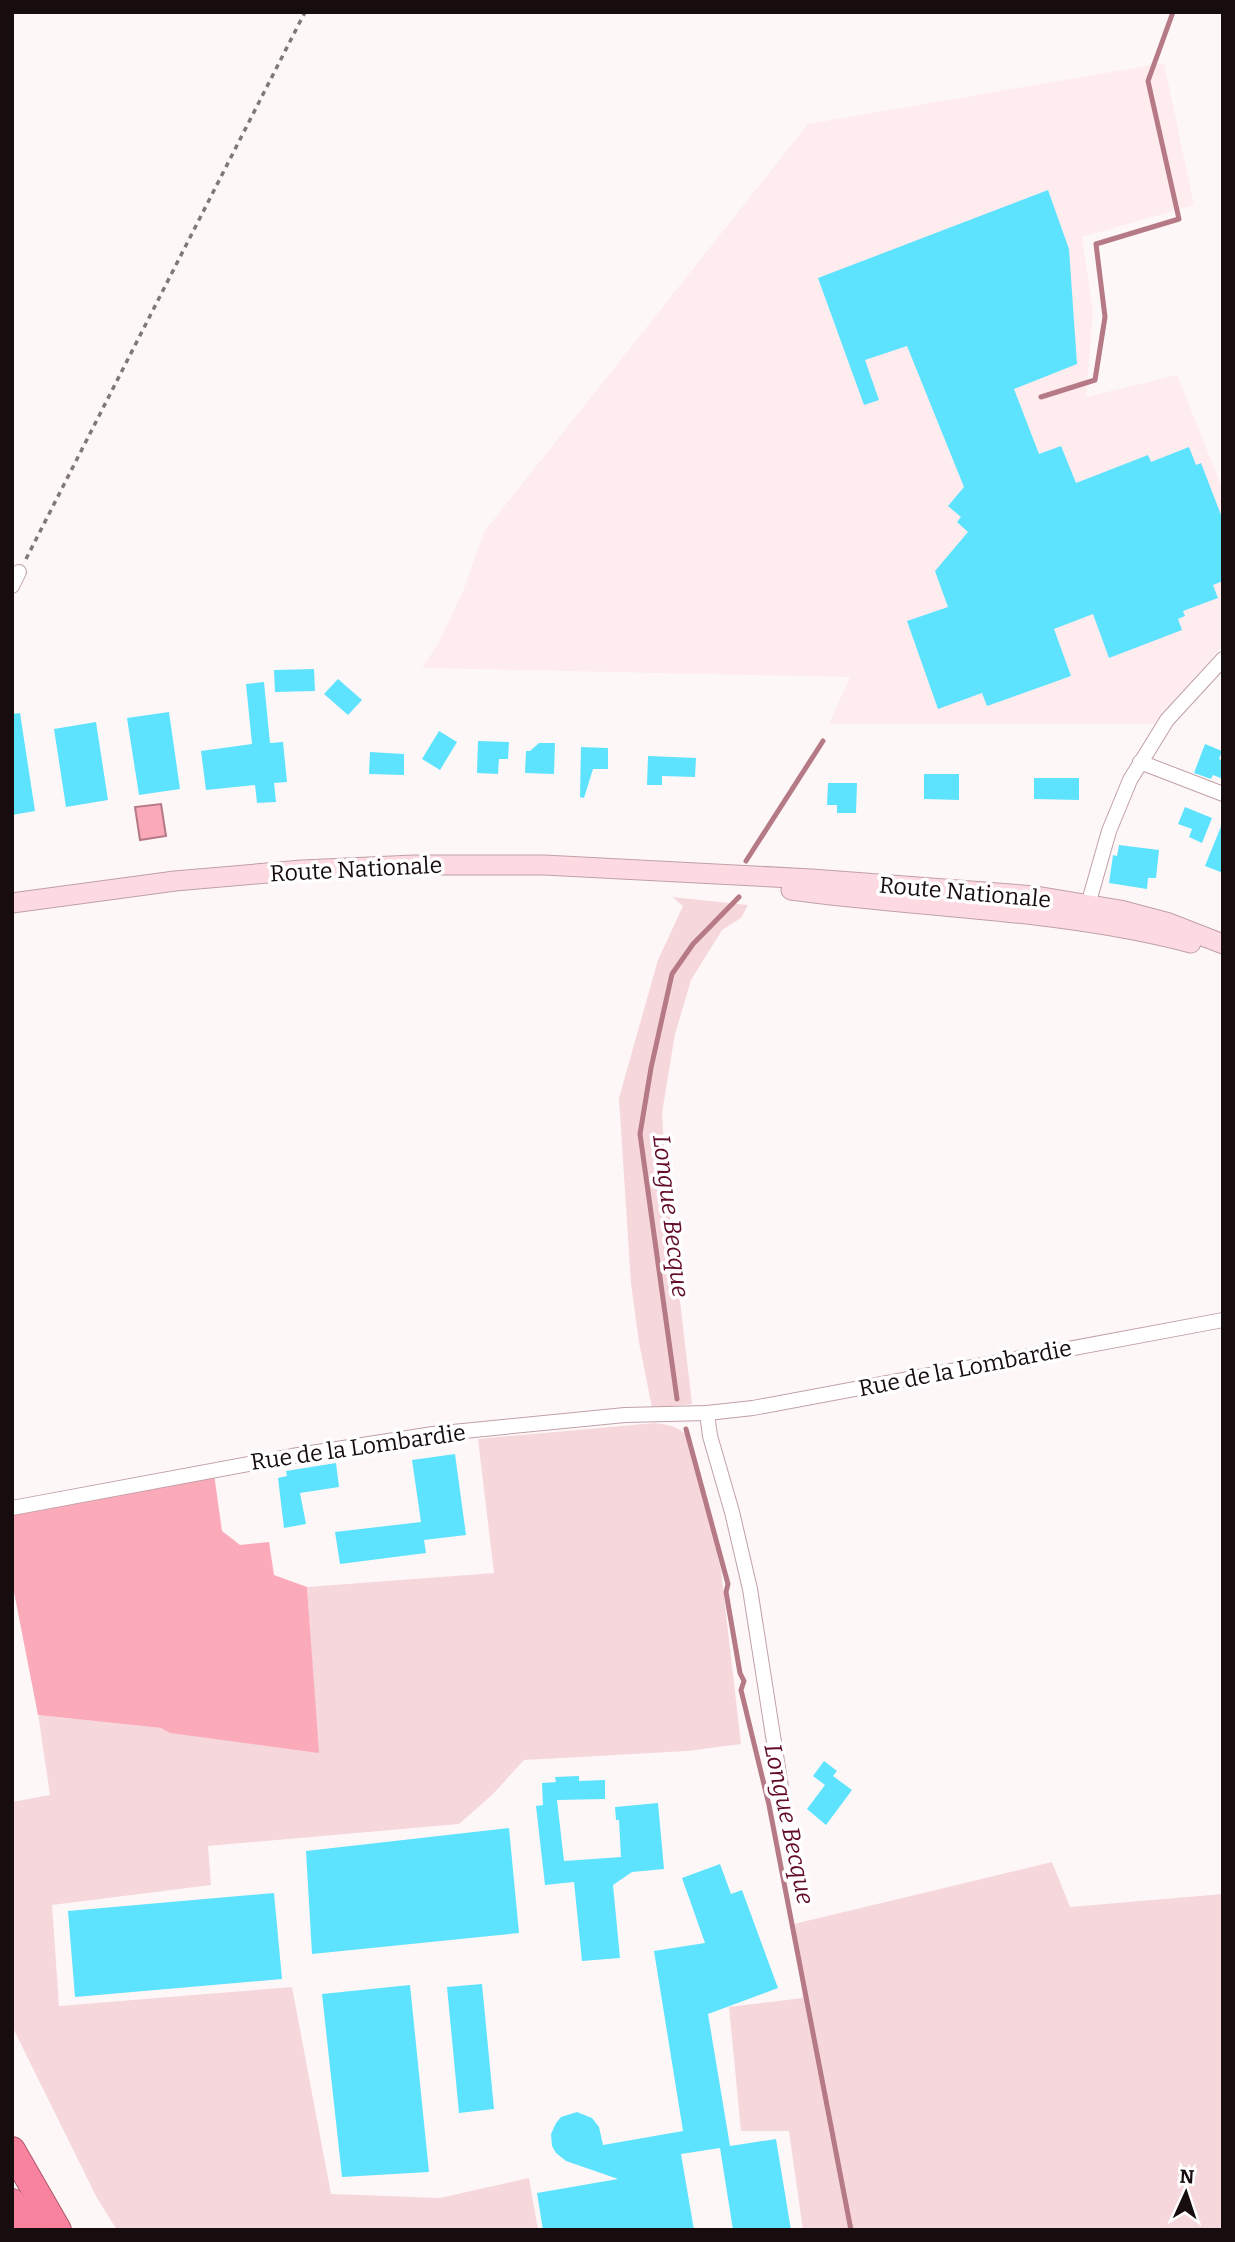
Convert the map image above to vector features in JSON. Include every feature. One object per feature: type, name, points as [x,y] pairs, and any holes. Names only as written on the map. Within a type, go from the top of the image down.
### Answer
[{"type":"highway","points":[[12,2150],[58,2230]]},
{"type":"highway","points":[[12,2202],[29,2230]]},
{"type":"street","points":[[12,586],[19,572]]},
{"type":"street","points":[[1085,913],[1113,817],[1140,762],[1167,720],[1223,659]]},
{"type":"street","points":[[1140,762],[1223,794]]},
{"type":"street","name":"Route Nationale","points":[[12,903],[228,876],[350,867],[544,865],[702,875],[865,900],[1085,913],[1169,923],[1223,943]]},
{"type":"street","name":"Route Nationale","points":[[1085,913],[1223,951]]},
{"type":"street","name":"Rue de la Lombardie","points":[[12,1508],[251,1463],[415,1436],[625,1415],[707,1413],[768,1405],[1223,1320]]},
{"type":"street","points":[[707,1413],[710,1436],[748,1578],[784,1806]]},
{"type":"path","points":[[19,572],[304,12]]},
{"type":"shaded area","points":[[1164,63],[1194,205],[1082,237],[1093,311],[1086,397],[1177,375],[1223,490],[1223,645],[1154,724],[829,724],[850,677],[422,668],[439,642],[463,591],[484,532],[808,124]]},
{"type":"shaded area","points":[[161,804],[166,836],[140,840],[135,807]]},
{"type":"shaded area","points":[[672,897],[748,905],[741,918],[722,930],[691,980],[675,1034],[662,1113],[666,1181],[692,1404],[652,1408],[631,1284],[619,1098],[658,960],[683,906]]},
{"type":"shaded area","points":[[655,1423],[675,1427],[691,1440],[721,1570],[741,1744],[687,1751],[524,1760],[493,1794],[459,1824],[208,1846],[211,1885],[52,1905],[59,2006],[292,1987],[331,2194],[440,2198],[529,2178],[538,2230],[117,2230],[97,2198],[12,2026],[12,1802],[50,1795],[38,1715],[161,1728],[202,1737],[318,1752],[307,1587],[494,1573],[478,1439]]},
{"type":"shaded area","points":[[214,1474],[222,1531],[240,1545],[269,1542],[274,1575],[307,1587],[319,1753],[170,1733],[161,1728],[38,1715],[12,1582],[12,1514]]},
{"type":"shaded area","points":[[1052,1862],[1070,1907],[1223,1894],[1223,2230],[803,2230],[789,2131],[741,2131],[729,2007],[803,1998],[794,1924]]},
{"type":"building","points":[[1048,190],[1069,249],[1077,364],[1014,389],[1039,454],[1061,446],[1076,483],[1148,455],[1151,462],[1189,447],[1196,465],[1201,463],[1223,520],[1223,581],[1213,585],[1218,598],[1183,611],[1185,616],[1178,619],[1182,630],[1109,658],[1093,614],[1054,629],[1071,676],[987,706],[982,693],[938,709],[907,621],[948,607],[935,571],[968,532],[957,522],[961,517],[948,506],[964,487],[907,346],[865,360],[879,400],[864,405],[818,278]]},
{"type":"building","points":[[314,669],[315,691],[275,692],[274,670]]},
{"type":"building","points":[[338,679],[362,700],[348,715],[324,694]]},
{"type":"building","points":[[264,682],[270,743],[283,742],[287,782],[274,783],[276,802],[257,803],[255,785],[206,790],[201,751],[252,744],[246,684]]},
{"type":"building","points":[[169,712],[180,789],[139,795],[127,718]]},
{"type":"building","points":[[20,713],[35,811],[12,815],[12,714]]},
{"type":"building","points":[[96,722],[108,800],[66,807],[54,729]]},
{"type":"building","points":[[439,731],[457,742],[440,770],[422,759]]},
{"type":"building","points":[[478,741],[509,742],[508,759],[499,759],[498,774],[477,773]]},
{"type":"building","points":[[539,743],[555,743],[554,774],[525,773],[526,751]]},
{"type":"building","points":[[1205,744],[1222,751],[1219,759],[1223,761],[1223,779],[1213,775],[1211,779],[1194,773]]},
{"type":"building","points":[[581,747],[608,748],[608,769],[593,769],[584,798],[580,797]]},
{"type":"building","points":[[370,752],[404,754],[404,775],[369,774]]},
{"type":"building","points":[[648,756],[696,758],[695,777],[662,776],[662,785],[647,785]]},
{"type":"building","points":[[924,774],[959,774],[959,800],[924,799]]},
{"type":"building","points":[[1034,778],[1079,778],[1079,800],[1034,799]]},
{"type":"building","points":[[828,783],[857,783],[856,813],[837,813],[837,805],[827,805]]},
{"type":"building","points":[[1185,807],[1212,818],[1202,843],[1189,837],[1192,829],[1178,824]]},
{"type":"building","points":[[1223,824],[1223,873],[1205,866]]},
{"type":"building","points":[[1119,845],[1159,850],[1156,878],[1148,878],[1147,889],[1109,883],[1113,855],[1117,856]]},
{"type":"building","points":[[455,1454],[466,1535],[424,1540],[426,1553],[340,1564],[335,1532],[421,1522],[412,1460]]},
{"type":"building","points":[[336,1463],[339,1487],[300,1493],[306,1524],[284,1528],[278,1478],[287,1476],[286,1471]]},
{"type":"building","points":[[824,1761],[837,1771],[833,1776],[852,1790],[826,1825],[807,1809],[825,1785],[813,1776]]},
{"type":"building","points":[[579,1776],[579,1781],[605,1780],[605,1799],[557,1800],[564,1861],[621,1857],[619,1820],[616,1820],[615,1807],[658,1803],[664,1869],[632,1872],[613,1885],[620,1958],[582,1961],[574,1882],[545,1885],[536,1806],[543,1805],[542,1783],[556,1782],[555,1777]]},
{"type":"building","points":[[509,1828],[519,1933],[312,1954],[306,1851]]},
{"type":"building","points":[[720,1864],[731,1894],[742,1890],[778,1988],[708,2014],[730,2146],[776,2139],[791,2230],[733,2230],[720,2148],[681,2154],[694,2230],[543,2230],[537,2193],[618,2179],[566,2161],[556,2153],[551,2134],[561,2117],[577,2112],[592,2118],[599,2127],[603,2145],[683,2131],[654,1951],[705,1943],[682,1878]]},
{"type":"building","points":[[274,1893],[282,1979],[75,1997],[68,1911]]},
{"type":"building","points":[[482,1984],[494,2109],[459,2113],[447,1987]]},
{"type":"building","points":[[410,1985],[429,2172],[342,2177],[322,1994]]},
{"type":"waterway","name":"Longue Becque","points":[[1041,397],[1095,380],[1105,317],[1096,244],[1179,219],[1148,81],[1173,12]]},
{"type":"waterway","name":"Longue Becque","points":[[746,861],[823,741]]},
{"type":"waterway","name":"Longue Becque","points":[[677,1399],[640,1134],[651,1068],[672,974],[693,944],[739,897]]},
{"type":"waterway","name":"Longue Becque","points":[[686,1429],[728,1584],[726,1592],[740,1673],[744,1681],[741,1690],[769,1805],[851,2230]]}]
